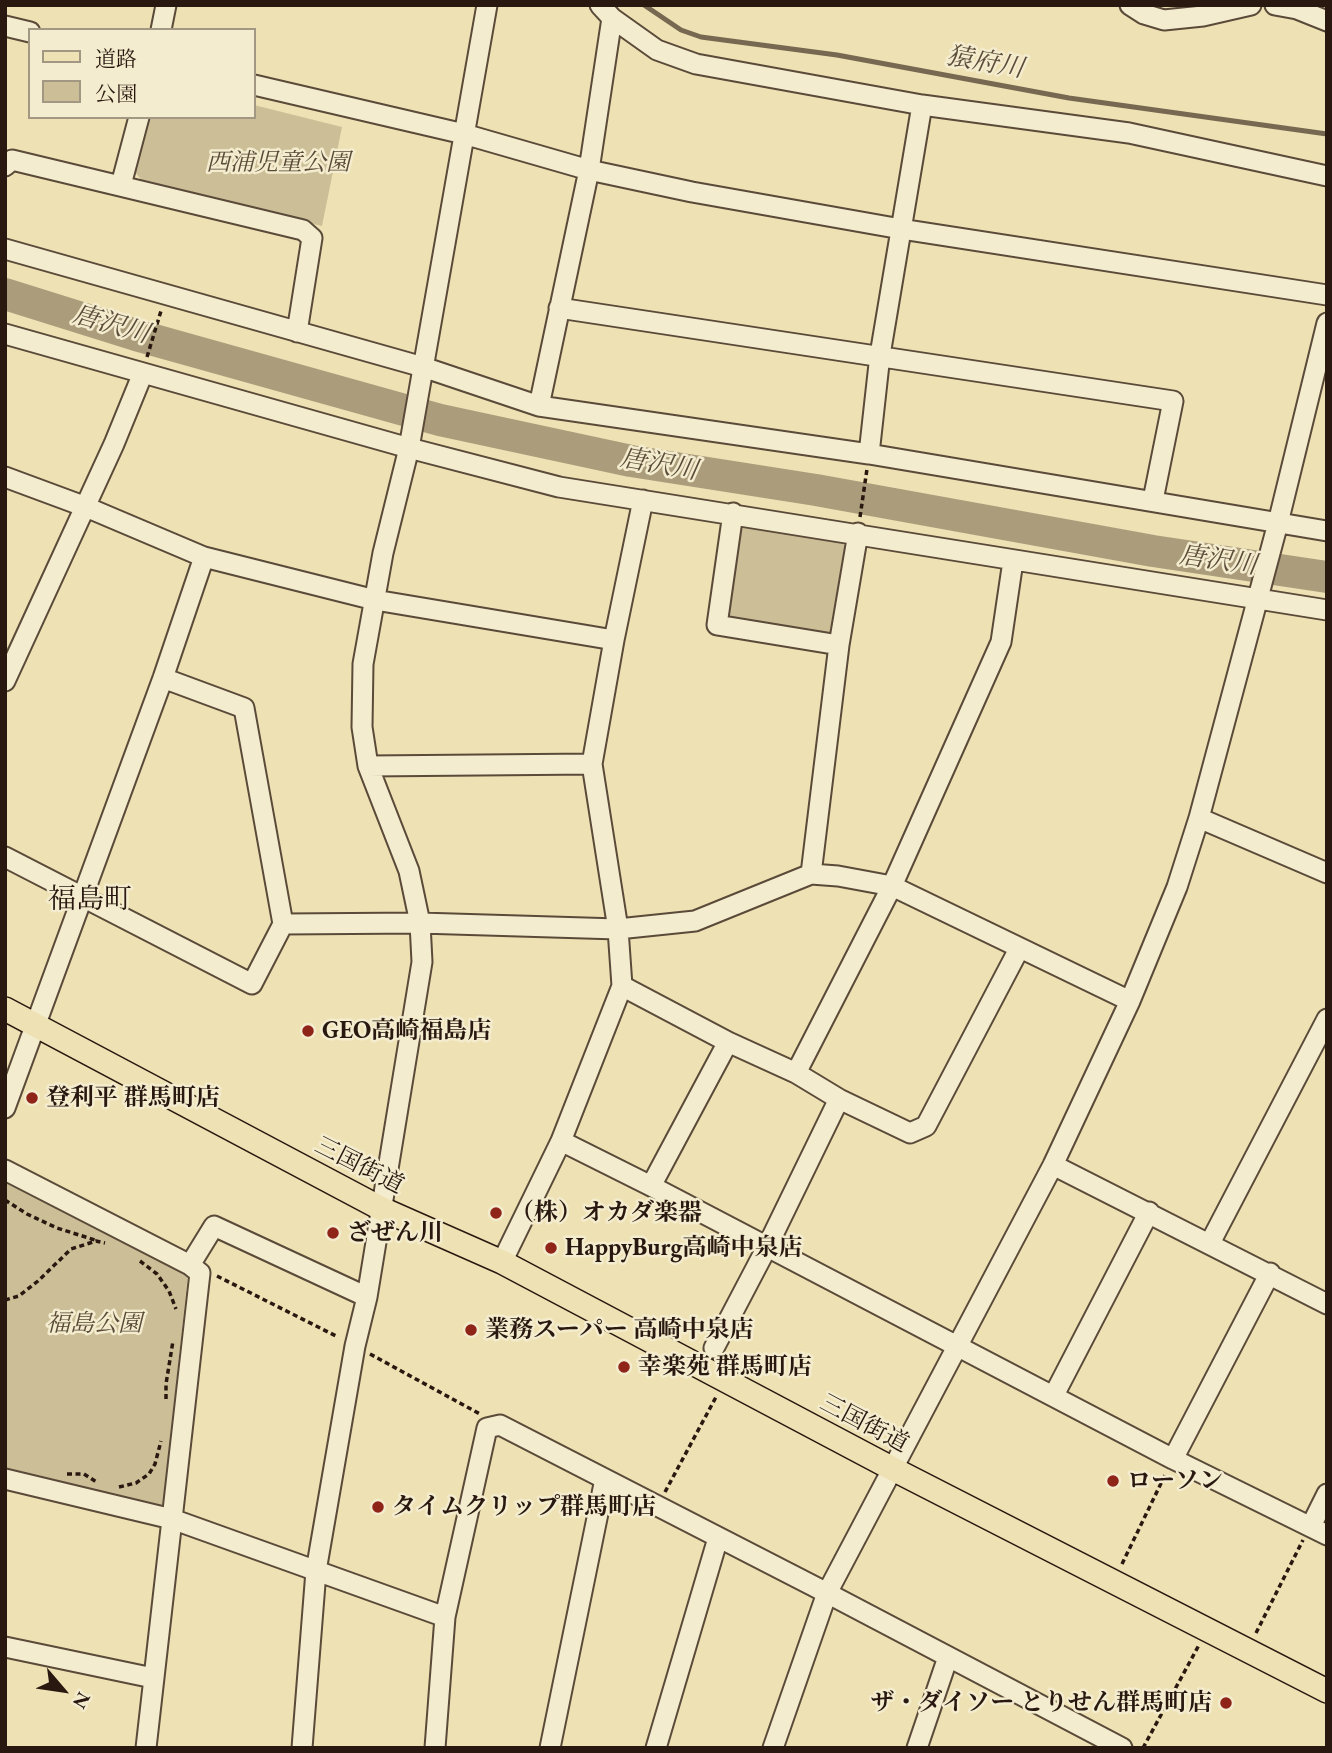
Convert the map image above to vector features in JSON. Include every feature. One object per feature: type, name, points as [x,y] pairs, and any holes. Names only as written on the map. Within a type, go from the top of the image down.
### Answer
[{"type":"main road","name":"三国街道","points":[[5,1009],[382,1209],[502,1262],[893,1469],[1327,1691]]},
{"type":"street","points":[[161,28],[166,5]]},
{"type":"street","points":[[1130,5],[1144,14],[1164,20],[1203,16],[1251,5]]},
{"type":"street","points":[[1275,5],[1297,9],[1327,21]]},
{"type":"street","points":[[302,1748],[316,1571],[355,1346],[368,1297],[422,962],[420,923],[409,871],[368,766],[362,727],[363,664],[383,553],[409,445],[464,134],[482,6]]},
{"type":"street","points":[[606,12],[657,50],[696,64],[922,106],[1129,133],[1327,176]]},
{"type":"street","points":[[539,406],[589,170],[606,12]]},
{"type":"street","points":[[5,26],[28,32]]},
{"type":"street","points":[[256,85],[464,134],[589,170],[692,192],[901,229],[1327,295]]},
{"type":"street","points":[[868,462],[880,355],[922,106]]},
{"type":"street","points":[[121,185],[138,119]]},
{"type":"street","points":[[5,166],[12,160],[303,230],[312,238],[297,332]]},
{"type":"street","points":[[5,249],[297,332],[539,406],[868,462],[1153,500],[1327,531]]},
{"type":"street","points":[[559,307],[1173,401],[1153,500]]},
{"type":"street","points":[[773,1748],[827,1592],[1053,1165],[1130,1001],[1177,887],[1199,818],[1278,523],[1327,323]]},
{"type":"street","points":[[5,334],[145,366],[559,487],[733,513],[859,527],[1013,561],[1327,610]]},
{"type":"street","points":[[5,681],[86,507],[145,366]]},
{"type":"street","points":[[5,477],[204,556],[374,600],[614,640]]},
{"type":"street","points":[[502,1262],[561,1142],[622,986],[618,929],[592,764],[643,500]]},
{"type":"street","points":[[733,513],[717,625],[839,645]]},
{"type":"street","points":[[811,874],[839,645],[859,527]]},
{"type":"street","points":[[5,1108],[163,678],[204,556]]},
{"type":"street","points":[[796,1073],[892,886],[1001,642],[1013,561]]},
{"type":"street","points":[[5,857],[252,984],[283,924],[244,708],[163,678]]},
{"type":"street","points":[[368,766],[592,764]]},
{"type":"street","points":[[1199,818],[1327,873]]},
{"type":"street","points":[[283,924],[420,923],[618,929],[695,921],[811,874],[868,880],[892,886],[1130,1001]]},
{"type":"street","points":[[622,986],[910,1133],[926,1126],[1019,949]]},
{"type":"street","points":[[1210,1243],[1327,1019]]},
{"type":"street","points":[[651,1186],[728,1042]]},
{"type":"street","points":[[714,1348],[839,1099]]},
{"type":"street","points":[[561,1142],[651,1186],[1173,1459],[1319,1530],[1327,1494]]},
{"type":"street","points":[[1053,1165],[1327,1304]]},
{"type":"street","points":[[5,1170],[195,1269]]},
{"type":"street","points":[[1054,1395],[1149,1212]]},
{"type":"street","points":[[146,1748],[172,1519],[195,1269],[214,1226],[368,1297]]},
{"type":"street","points":[[1173,1459],[1270,1273]]},
{"type":"street","points":[[435,1748],[445,1617],[487,1428],[500,1425],[827,1592],[1122,1748]]},
{"type":"street","points":[[5,1479],[172,1519],[445,1617]]},
{"type":"street","points":[[550,1748],[605,1479]]},
{"type":"street","points":[[656,1748],[718,1538]]},
{"type":"street","points":[[5,1647],[153,1678]]},
{"type":"street","points":[[917,1748],[948,1657]]},
{"type":"path","points":[[145,366],[162,309]]},
{"type":"path","points":[[859,527],[868,462]]},
{"type":"path","points":[[5,1200],[57,1228],[116,1247]]},
{"type":"path","points":[[5,1300],[19,1296],[71,1249],[96,1241]]},
{"type":"path","points":[[136,1258],[157,1274],[169,1291],[178,1318]]},
{"type":"path","points":[[195,1269],[209,1272],[355,1346],[500,1425]]},
{"type":"path","points":[[166,1406],[171,1345],[176,1334]]},
{"type":"path","points":[[657,1506],[725,1380]]},
{"type":"path","points":[[113,1488],[136,1483],[149,1474],[155,1464],[162,1437]]},
{"type":"path","points":[[1114,1582],[1173,1459]]},
{"type":"path","points":[[61,1474],[84,1474],[103,1486]]},
{"type":"path","points":[[1247,1650],[1319,1530]]},
{"type":"path","points":[[1143,1748],[1208,1630]]},
{"type":"green space","name":"西浦児童公園","points":[[256,106],[342,127],[322,226],[144,183],[134,171],[148,119],[256,119]]},
{"type":"green space","points":[[742,522],[838,535],[845,544],[830,632],[826,636],[726,617],[736,527]]},
{"type":"green space","name":"福島公園","points":[[5,1170],[188,1274],[163,1505],[5,1472]]},
{"type":"waterway","name":"猿府川","points":[[644,5],[681,30],[701,37],[837,55],[1069,98],[1327,134]]},
{"type":"waterway","name":"唐沢川","points":[[5,294],[136,335],[440,420],[631,461],[816,490],[1153,551],[1327,577]]},
{"type":"place","name":"GEO高崎福島店","points":[[308,1031]]},
{"type":"place","name":"登利平 群馬町店","points":[[32,1098]]},
{"type":"place","name":"（株）オカダ楽器","points":[[496,1213]]},
{"type":"place","name":"ざぜん川","points":[[333,1233]]},
{"type":"place","name":"HappyBurg高崎中泉店","points":[[551,1248]]},
{"type":"place","name":"業務スーパー 高崎中泉店","points":[[471,1330]]},
{"type":"place","name":"幸楽苑 群馬町店","points":[[624,1367]]},
{"type":"place","name":"ローソン","points":[[1113,1481]]},
{"type":"place","name":"タイムクリップ群馬町店","points":[[378,1507]]},
{"type":"place","name":"ザ・ダイソー とりせん群馬町店","points":[[1226,1703]]},
{"type":"district","name":"福島町","points":[[90,900]]}]
